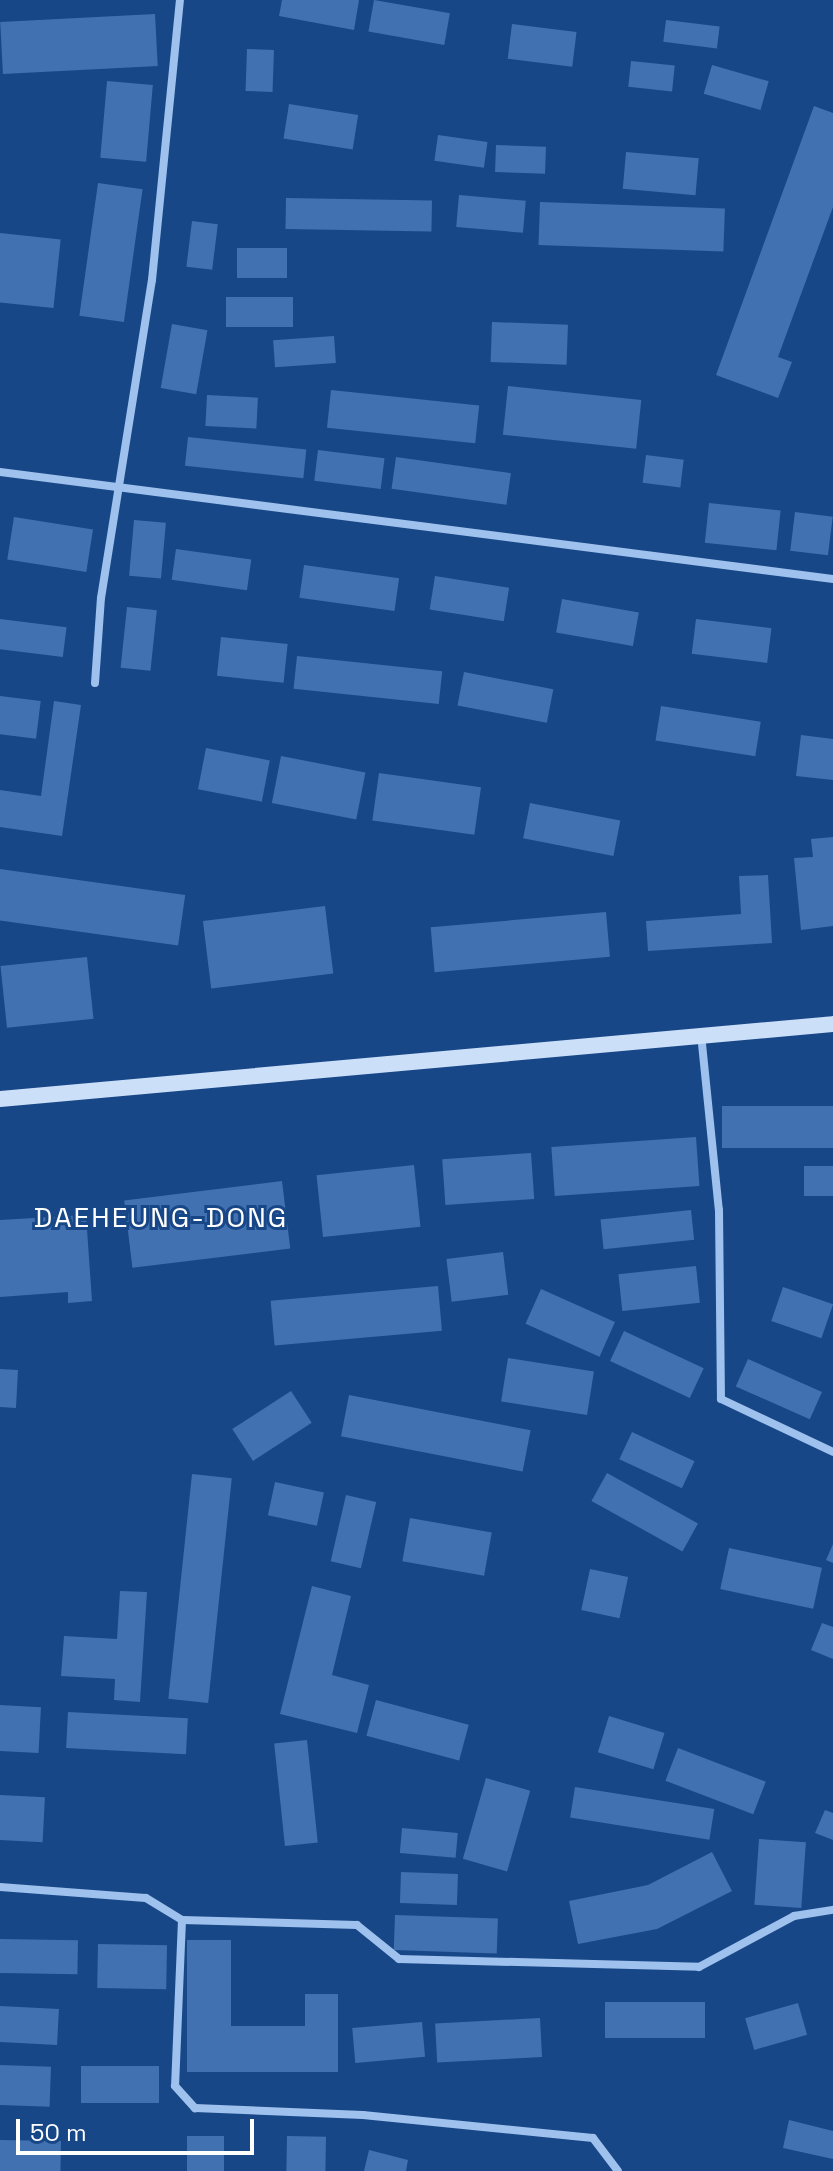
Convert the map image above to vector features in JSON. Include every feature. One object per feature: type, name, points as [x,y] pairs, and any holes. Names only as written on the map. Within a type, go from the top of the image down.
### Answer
[{"type":"main road","points":[[0,1099],[833,1024]]},
{"type":"street","points":[[95,683],[101,598],[121,489],[152,280],[180,0]]},
{"type":"street","points":[[0,472],[833,579]]},
{"type":"street","points":[[701,1034],[719,1210],[721,1399],[833,1452]]},
{"type":"street","points":[[0,1887],[146,1898],[182,1920],[357,1925],[399,1959],[699,1967],[794,1916],[833,1910]]},
{"type":"street","points":[[182,1920],[175,2086],[195,2108],[363,2115],[593,2138],[618,2171]]},
{"type":"building","points":[[282,0],[359,0],[354,30],[279,16]]},
{"type":"building","points":[[374,0],[450,13],[444,45],[368,32]]},
{"type":"building","points":[[155,14],[158,66],[3,74],[0,22]]},
{"type":"building","points":[[666,20],[720,27],[717,48],[663,42]]},
{"type":"building","points":[[512,24],[577,32],[572,67],[508,59]]},
{"type":"building","points":[[247,49],[274,50],[273,92],[246,91]]},
{"type":"building","points":[[631,61],[675,66],[672,91],[628,87]]},
{"type":"building","points":[[712,65],[769,81],[760,110],[704,94]]},
{"type":"building","points":[[107,81],[153,85],[146,162],[100,158]]},
{"type":"building","points":[[289,104],[358,115],[353,150],[284,139]]},
{"type":"building","points":[[814,106],[833,113],[833,207],[778,357],[792,362],[778,398],[716,375]]},
{"type":"building","points":[[438,135],[488,142],[484,168],[434,161]]},
{"type":"building","points":[[496,145],[546,147],[545,174],[495,172]]},
{"type":"building","points":[[626,152],[699,158],[695,195],[623,189]]},
{"type":"building","points":[[98,183],[143,189],[124,322],[79,316]]},
{"type":"building","points":[[459,195],[526,201],[523,233],[456,227]]},
{"type":"building","points":[[286,198],[432,201],[431,232],[285,229]]},
{"type":"building","points":[[540,202],[725,208],[723,251],[538,245]]},
{"type":"building","points":[[192,221],[218,224],[212,270],[186,267]]},
{"type":"building","points":[[0,233],[61,239],[53,308],[0,302]]},
{"type":"building","points":[[237,248],[287,248],[287,278],[237,278]]},
{"type":"building","points":[[226,297],[293,297],[293,327],[226,327]]},
{"type":"building","points":[[492,322],[568,325],[567,365],[491,362]]},
{"type":"building","points":[[172,324],[207,330],[196,394],[161,388]]},
{"type":"building","points":[[334,336],[336,363],[275,367],[273,340]]},
{"type":"building","points":[[508,386],[641,400],[636,449],[503,435]]},
{"type":"building","points":[[331,390],[479,406],[475,443],[327,428]]},
{"type":"building","points":[[207,395],[258,398],[256,429],[205,426]]},
{"type":"building","points":[[188,437],[306,449],[303,478],[185,466]]},
{"type":"building","points":[[318,450],[385,458],[381,489],[314,481]]},
{"type":"building","points":[[646,455],[684,460],[680,487],[643,483]]},
{"type":"building","points":[[396,457],[511,473],[506,505],[392,489]]},
{"type":"building","points":[[709,503],[781,511],[776,550],[705,543]]},
{"type":"building","points":[[795,512],[833,517],[828,555],[790,551]]},
{"type":"building","points":[[14,517],[93,530],[86,572],[7,559]]},
{"type":"building","points":[[134,520],[166,523],[161,579],[129,576]]},
{"type":"building","points":[[176,549],[251,560],[247,590],[172,580]]},
{"type":"building","points":[[304,565],[399,578],[394,611],[299,598]]},
{"type":"building","points":[[435,576],[509,588],[504,621],[430,610]]},
{"type":"building","points":[[562,599],[639,613],[633,646],[556,632]]},
{"type":"building","points":[[127,607],[157,610],[150,671],[121,668]]},
{"type":"building","points":[[0,619],[67,627],[63,657],[0,649]]},
{"type":"building","points":[[696,619],[771,628],[767,663],[692,654]]},
{"type":"building","points":[[221,637],[288,644],[284,683],[217,676]]},
{"type":"building","points":[[297,656],[442,671],[439,704],[294,689]]},
{"type":"building","points":[[464,672],[553,689],[547,723],[458,705]]},
{"type":"building","points":[[0,696],[41,701],[36,739],[0,734]]},
{"type":"building","points":[[54,701],[81,705],[62,836],[0,827],[0,790],[41,796]]},
{"type":"building","points":[[661,706],[761,722],[755,756],[656,741]]},
{"type":"building","points":[[801,735],[833,739],[833,780],[796,776]]},
{"type":"building","points":[[206,748],[270,760],[262,802],[198,789]]},
{"type":"building","points":[[281,756],[365,772],[356,820],[272,803]]},
{"type":"building","points":[[379,773],[481,787],[474,835],[372,821]]},
{"type":"building","points":[[530,803],[620,821],[613,856],[523,838]]},
{"type":"building","points":[[833,837],[833,926],[801,930],[794,858],[813,857],[811,839]]},
{"type":"building","points":[[0,869],[185,895],[178,946],[0,921]]},
{"type":"building","points":[[768,875],[772,943],[648,951],[646,921],[741,914],[739,876]]},
{"type":"building","points":[[325,906],[333,973],[211,988],[203,921]]},
{"type":"building","points":[[606,912],[610,957],[435,972],[431,927]]},
{"type":"building","points":[[87,957],[93,1019],[7,1028],[0,966]]},
{"type":"building","points":[[722,1106],[833,1106],[833,1148],[722,1148]]},
{"type":"building","points":[[696,1137],[699,1186],[555,1196],[551,1147]]},
{"type":"building","points":[[531,1153],[534,1199],[445,1205],[442,1159]]},
{"type":"building","points":[[414,1165],[420,1227],[323,1237],[317,1175]]},
{"type":"building","points":[[804,1166],[833,1166],[833,1196],[804,1196]]},
{"type":"building","points":[[282,1181],[290,1248],[132,1268],[124,1200]]},
{"type":"building","points":[[691,1210],[694,1240],[604,1249],[600,1220]]},
{"type":"building","points":[[86,1215],[92,1301],[68,1303],[68,1292],[0,1297],[0,1220]]},
{"type":"building","points":[[503,1252],[508,1295],[452,1302],[446,1259]]},
{"type":"building","points":[[696,1266],[700,1303],[622,1311],[618,1274]]},
{"type":"building","points":[[438,1286],[442,1331],[275,1345],[271,1301]]},
{"type":"building","points":[[783,1287],[833,1304],[821,1338],[771,1321]]},
{"type":"building","points":[[541,1289],[615,1322],[600,1357],[526,1324]]},
{"type":"building","points":[[624,1331],[704,1368],[690,1398],[610,1361]]},
{"type":"building","points":[[508,1358],[594,1372],[587,1415],[501,1401]]},
{"type":"building","points":[[748,1359],[822,1392],[810,1419],[736,1386]]},
{"type":"building","points":[[0,1369],[18,1370],[16,1408],[0,1407]]},
{"type":"building","points":[[291,1391],[312,1423],[253,1461],[232,1429]]},
{"type":"building","points":[[349,1395],[531,1430],[523,1472],[341,1436]]},
{"type":"building","points":[[632,1432],[695,1461],[682,1488],[619,1459]]},
{"type":"building","points":[[607,1473],[698,1523],[682,1551],[591,1501]]},
{"type":"building","points":[[192,1474],[232,1478],[208,1703],[168,1699]]},
{"type":"building","points":[[275,1482],[324,1492],[317,1526],[268,1515]]},
{"type":"building","points":[[346,1495],[376,1502],[361,1568],[331,1561]]},
{"type":"building","points":[[410,1518],[492,1532],[484,1576],[402,1561]]},
{"type":"building","points":[[833,1544],[833,1563],[826,1560]]},
{"type":"building","points":[[729,1548],[822,1568],[813,1609],[720,1589]]},
{"type":"building","points":[[590,1569],[628,1577],[619,1618],[581,1610]]},
{"type":"building","points":[[312,1586],[351,1596],[332,1675],[369,1685],[357,1733],[280,1714]]},
{"type":"building","points":[[120,1591],[147,1592],[140,1702],[114,1700],[115,1679],[61,1676],[64,1636],[117,1639]]},
{"type":"building","points":[[822,1623],[833,1627],[833,1659],[811,1650]]},
{"type":"building","points":[[376,1700],[469,1725],[459,1761],[366,1736]]},
{"type":"building","points":[[0,1705],[41,1707],[39,1753],[0,1751]]},
{"type":"building","points":[[68,1712],[188,1718],[186,1754],[66,1748]]},
{"type":"building","points":[[609,1716],[664,1733],[653,1769],[598,1752]]},
{"type":"building","points":[[307,1740],[318,1842],[285,1846],[274,1743]]},
{"type":"building","points":[[678,1748],[766,1782],[753,1814],[665,1781]]},
{"type":"building","points":[[486,1778],[530,1791],[507,1871],[463,1859]]},
{"type":"building","points":[[575,1787],[714,1809],[709,1840],[570,1818]]},
{"type":"building","points":[[0,1795],[45,1797],[43,1842],[0,1840]]},
{"type":"building","points":[[825,1810],[833,1813],[833,1840],[815,1833]]},
{"type":"building","points":[[402,1828],[458,1833],[456,1858],[400,1853]]},
{"type":"building","points":[[759,1839],[806,1842],[801,1908],[754,1905]]},
{"type":"building","points":[[712,1852],[732,1891],[657,1929],[578,1944],[569,1901],[648,1885]]},
{"type":"building","points":[[401,1872],[458,1874],[457,1905],[400,1903]]},
{"type":"building","points":[[395,1915],[498,1919],[497,1954],[394,1950]]},
{"type":"building","points":[[0,1939],[78,1940],[77,1974],[0,1973]]},
{"type":"building","points":[[187,1940],[231,1940],[231,2026],[305,2026],[305,1994],[338,1994],[338,2072],[187,2072]]},
{"type":"building","points":[[98,1944],[167,1945],[166,1989],[97,1988]]},
{"type":"building","points":[[605,2002],[705,2002],[705,2038],[605,2038]]},
{"type":"building","points":[[798,2003],[807,2035],[754,2050],[745,2018]]},
{"type":"building","points":[[0,2006],[59,2009],[57,2045],[0,2042]]},
{"type":"building","points":[[540,2018],[542,2057],[437,2062],[435,2023]]},
{"type":"building","points":[[422,2022],[425,2057],[355,2063],[352,2028]]},
{"type":"building","points":[[0,2065],[51,2067],[50,2107],[0,2105]]},
{"type":"building","points":[[81,2066],[159,2066],[159,2103],[81,2103]]},
{"type":"building","points":[[789,2120],[833,2131],[833,2159],[783,2148]]},
{"type":"building","points":[[187,2136],[224,2136],[224,2171],[187,2171]]},
{"type":"building","points":[[287,2136],[326,2137],[325,2171],[286,2171]]},
{"type":"building","points":[[0,2140],[61,2141],[60,2171],[0,2171]]},
{"type":"building","points":[[369,2150],[408,2160],[406,2171],[364,2171]]},
{"type":"district","name":"DAEHEUNG-DONG","points":[[161,1217]]}]
